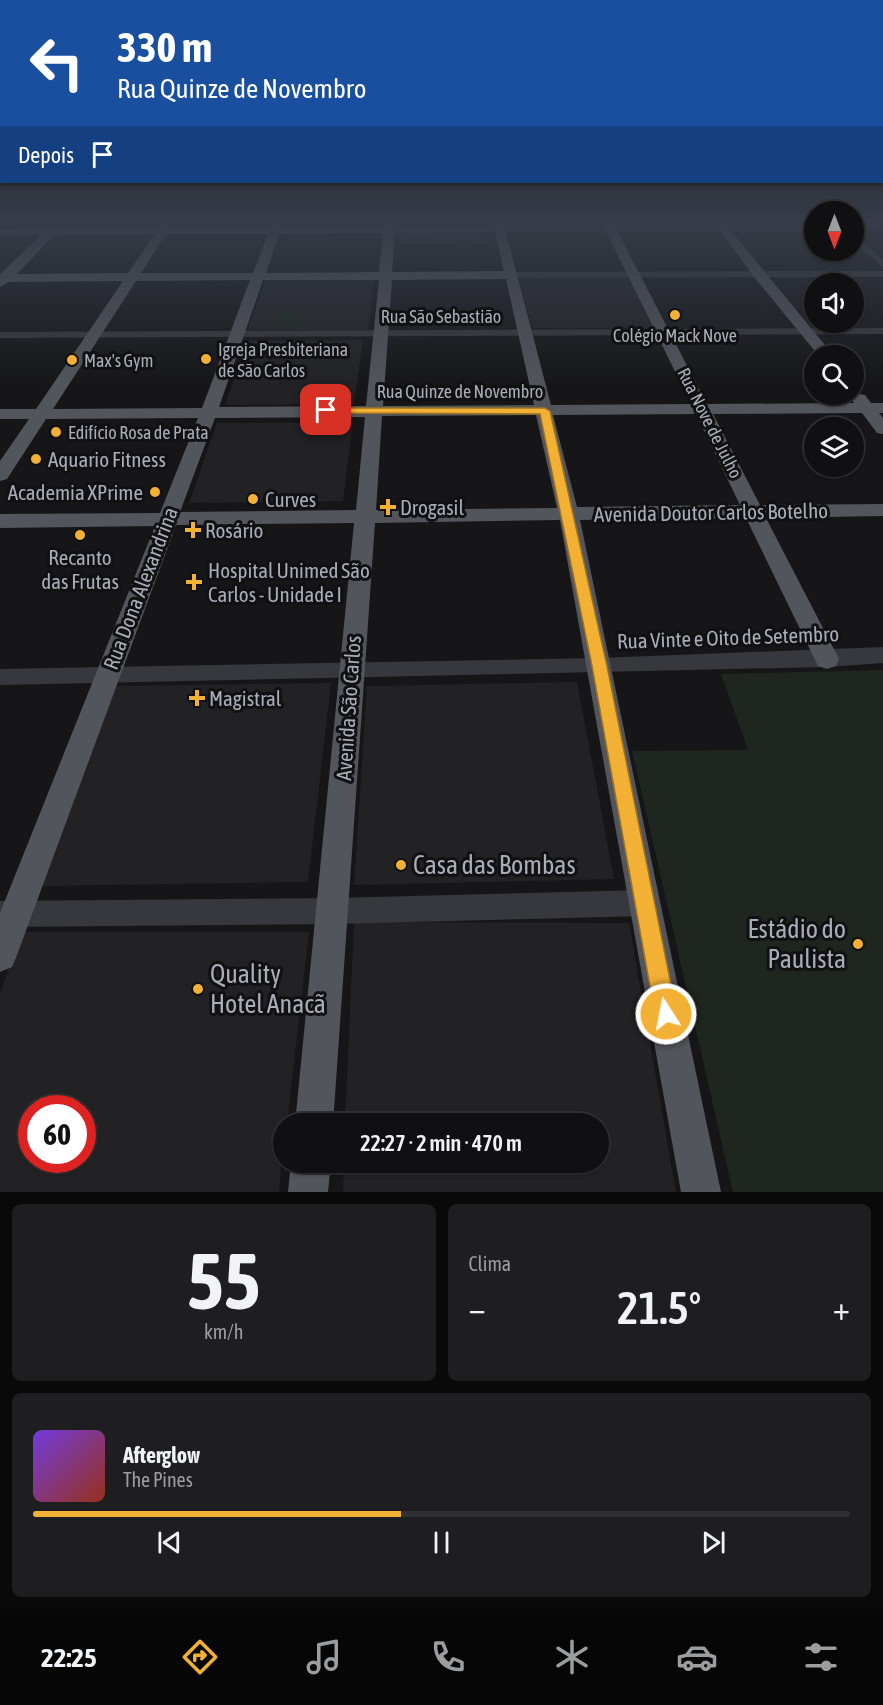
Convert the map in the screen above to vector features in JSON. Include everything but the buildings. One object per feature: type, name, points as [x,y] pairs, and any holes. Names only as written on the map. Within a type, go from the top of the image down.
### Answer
[{"type":"main road","points":[[0,475],[133,277]]},
{"type":"main road","points":[[2,280],[179,277]]},
{"type":"main road","name":"Rua Dona Alexandrina","points":[[0,955],[8,914],[106,676],[209,412],[257,277]]},
{"type":"main road","name":"Avenida São Carlos","points":[[315,1113],[334,911],[350,669],[384,277]]},
{"type":"main road","points":[[510,277],[569,515],[701,1192]]},
{"type":"main road","name":"Rua Nove de Julho","points":[[635,277],[704,410],[827,659]]},
{"type":"main road","points":[[760,277],[804,326]]},
{"type":"main road","points":[[865,407],[883,429]]},
{"type":"main road","name":"Rua Quinze de Novembro","points":[[0,414],[373,409],[545,411],[883,408]]},
{"type":"main road","name":"Avenida Doutor Carlos Botelho","points":[[0,521],[883,510]]},
{"type":"main road","points":[[308,1192],[310,1173]]},
{"type":"street","name":"Rua São Sebastião","points":[[0,335],[663,333],[804,330]]},
{"type":"street","name":"Rua São Sebastião","points":[[864,331],[883,331]]},
{"type":"street","name":"Rua Vinte e Oito de Setembro","points":[[0,677],[599,666],[827,659],[883,655]]},
{"type":"street","points":[[8,914],[334,911],[644,903]]},
{"type":"shaded area","points":[[519,278],[629,278],[654,328],[532,328]]},
{"type":"shaded area","points":[[374,279],[368,330],[247,330],[266,280]]},
{"type":"shaded area","points":[[299,311],[296,327],[274,327],[279,312]]},
{"type":"shaded area","points":[[363,340],[354,404],[225,405],[248,341]]},
{"type":"shaded area","points":[[353,422],[343,501],[189,503],[217,423]]},
{"type":"shaded area","points":[[883,670],[883,1192],[733,1192],[632,751],[748,750],[721,674]]},
{"type":"shaded area","points":[[577,682],[614,879],[354,885],[367,686]]},
{"type":"shaded area","points":[[331,683],[308,882],[41,886],[116,686]]},
{"type":"shaded area","points":[[354,922],[629,923],[676,1192],[343,1192],[344,1173],[609,1173],[609,1113],[345,1113]]},
{"type":"shaded area","points":[[20,932],[309,932],[288,1113],[273,1113],[273,1173],[280,1173],[279,1192],[0,1192],[0,994]]},
{"type":"place","name":"Colégio Mack Nove","points":[[675,315]]},
{"type":"place","name":"Igreja Presbiteriana de São Carlos","points":[[206,359]]},
{"type":"place","name":"Max's Gym","points":[[72,360]]},
{"type":"place","name":"Edifício Rosa de Prata","points":[[56,432]]},
{"type":"place","name":"Aquario Fitness","points":[[36,459]]},
{"type":"place","name":"Academia XPrime","points":[[155,492]]},
{"type":"place","name":"Curves","points":[[253,499]]},
{"type":"place","name":"Drogasil","points":[[388,507]]},
{"type":"place","name":"Rosário","points":[[193,530]]},
{"type":"place","name":"Recanto das Frutas","points":[[80,535]]},
{"type":"place","name":"Hospital Unimed São Carlos - Unidade I","points":[[194,582]]},
{"type":"place","name":"Magistral","points":[[197,698]]},
{"type":"place","name":"Casa das Bombas","points":[[401,865]]},
{"type":"place","name":"Estádio do Paulista","points":[[858,944]]},
{"type":"place","name":"Quality Hotel Anacã","points":[[198,989]]},
{"type":"route","points":[[326,410],[545,411],[569,515],[666,1014]]}]
